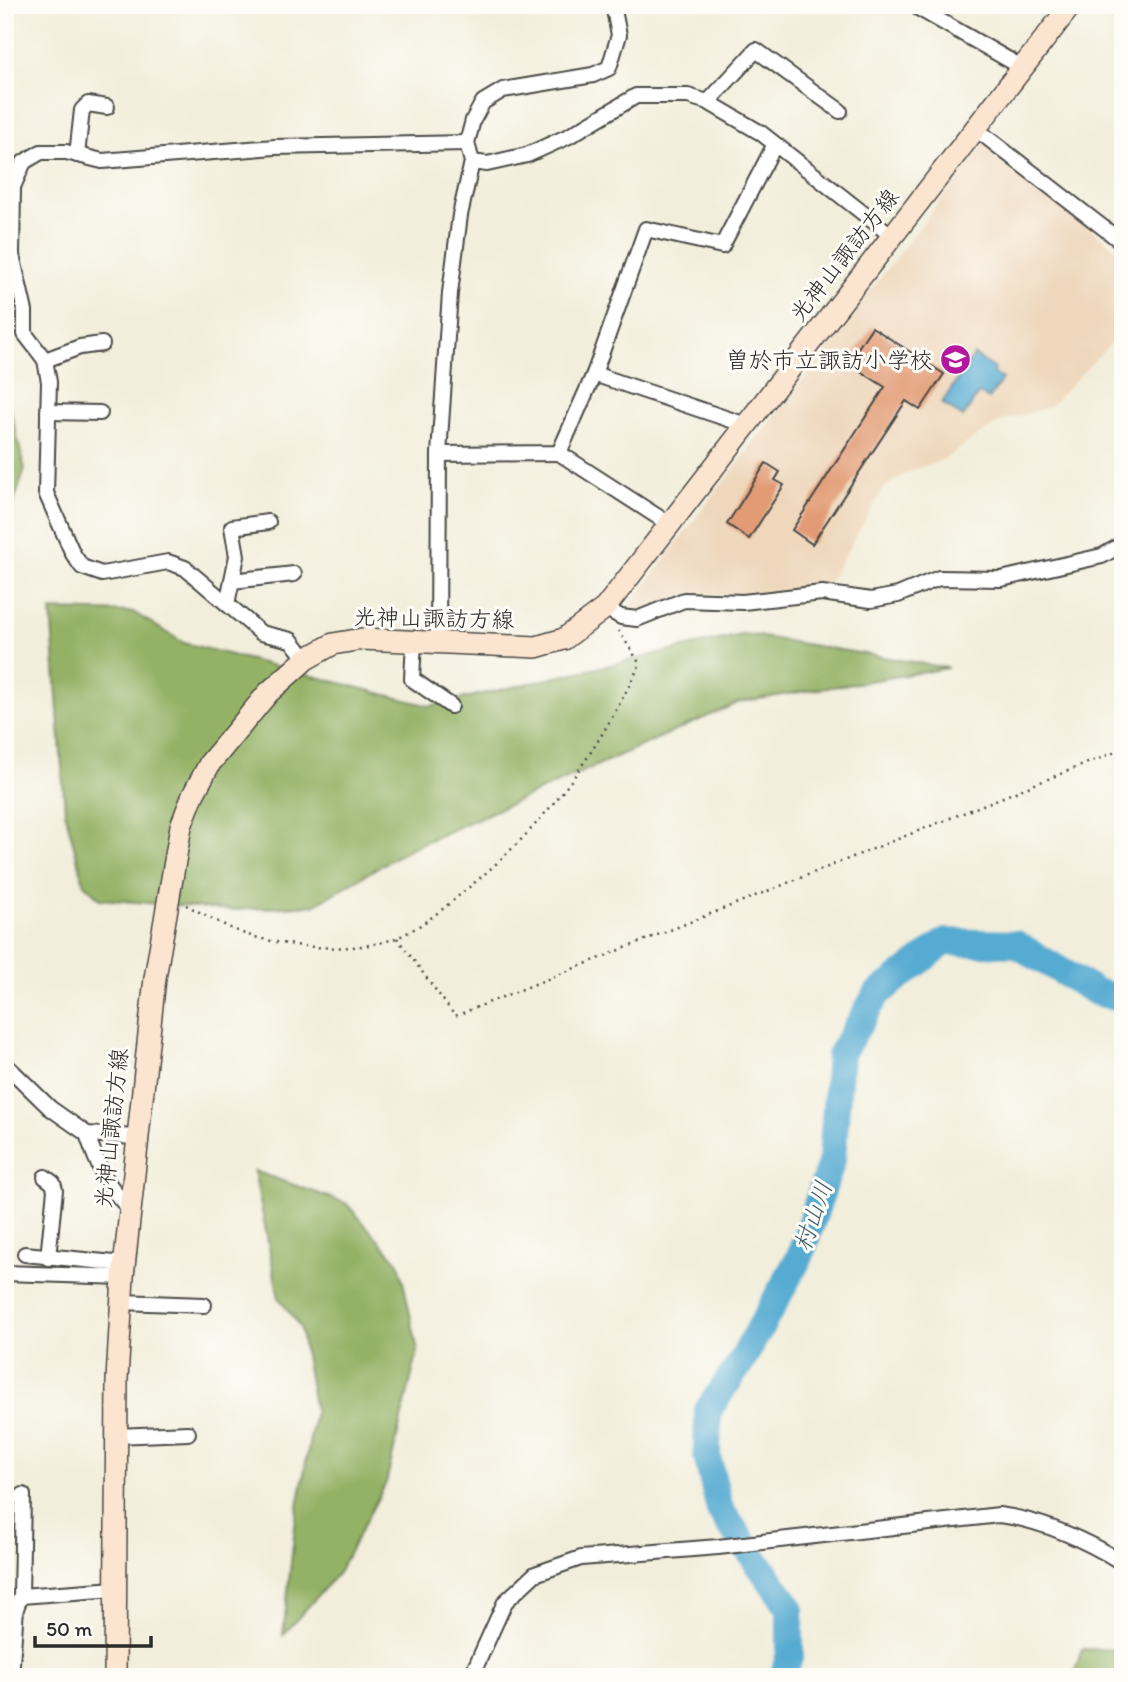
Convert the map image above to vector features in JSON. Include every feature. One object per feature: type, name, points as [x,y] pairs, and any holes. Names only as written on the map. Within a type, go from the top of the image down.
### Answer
[{"type":"main road","name":"光神山諏訪方線","points":[[115,1677],[116,1436],[121,1302],[135,1137],[167,896],[181,826],[210,763],[268,693],[306,659],[333,644],[362,639],[536,647],[565,639],[605,608],[1071,5]]},
{"type":"street","points":[[438,641],[439,454],[450,293],[460,215],[472,162],[467,143],[473,120],[483,102],[503,90],[593,75],[609,68],[619,35],[613,5]]},
{"type":"street","points":[[918,8],[1023,68]]},
{"type":"street","points":[[708,102],[756,50],[840,110]]},
{"type":"street","points":[[472,162],[487,164],[527,155],[569,136],[636,96],[688,96],[708,102],[761,133],[774,146],[892,236]]},
{"type":"street","points":[[77,155],[82,110],[88,104],[107,107]]},
{"type":"street","points":[[976,129],[1123,243]]},
{"type":"street","points":[[306,659],[291,640],[261,634],[185,568],[168,562],[102,574],[82,567],[73,554],[46,493],[48,412],[45,360],[25,334],[24,311],[12,255],[13,187],[24,162],[41,152],[77,155],[102,161],[275,147],[467,143]]},
{"type":"street","points":[[559,453],[594,374],[646,229],[722,246],[774,146]]},
{"type":"street","points":[[45,360],[80,347],[102,344]]},
{"type":"street","points":[[594,374],[746,425]]},
{"type":"street","points":[[48,412],[100,413]]},
{"type":"street","points":[[439,454],[559,453],[669,524]]},
{"type":"street","points":[[227,604],[237,556],[232,527],[268,522]]},
{"type":"street","points":[[605,608],[621,617],[637,619],[684,600],[743,602],[822,593],[871,600],[898,595],[939,578],[1001,579],[1102,556],[1123,544]]},
{"type":"street","points":[[232,582],[294,574]]},
{"type":"street","points":[[414,641],[412,679],[451,706]]},
{"type":"street","points":[[5,1063],[50,1108],[87,1134],[135,1137]]},
{"type":"street","points":[[87,1134],[98,1168],[111,1191],[129,1208]]},
{"type":"street","points":[[45,1177],[53,1183],[55,1190],[48,1258]]},
{"type":"street","points":[[25,1254],[123,1271]]},
{"type":"street","points":[[5,1273],[123,1271]]},
{"type":"street","points":[[121,1302],[204,1306]]},
{"type":"street","points":[[116,1436],[188,1433]]},
{"type":"street","points":[[11,1677],[16,1608],[21,1596],[23,1495]]},
{"type":"street","points":[[471,1677],[505,1602],[535,1574],[581,1558],[718,1547],[999,1515],[1027,1518],[1096,1546],[1123,1563]]},
{"type":"street","points":[[21,1596],[115,1590]]},
{"type":"path","points":[[167,896],[249,935],[288,943],[338,946],[397,937],[444,908],[533,829],[561,798],[610,726],[640,664],[605,608]]},
{"type":"path","points":[[397,937],[455,1016],[1123,750]]},
{"type":"shaded area","name":"曽於市立諏訪小学校","points":[[985,142],[1123,255],[1123,331],[1049,407],[999,422],[944,459],[904,474],[883,489],[825,589],[754,598],[707,594],[681,596],[644,612],[629,614],[625,610]]},
{"type":"green space","points":[[5,388],[25,469],[12,508],[5,497]]},
{"type":"green space","points":[[51,610],[133,612],[184,643],[430,706],[745,634],[948,668],[740,702],[411,848],[314,905],[230,910],[100,899],[84,884],[65,812]]},
{"type":"green space","points":[[254,1171],[346,1203],[399,1263],[418,1350],[386,1483],[338,1573],[283,1635],[296,1518],[315,1411],[300,1327],[279,1298]]},
{"type":"green space","points":[[1082,1649],[1123,1650],[1123,1677],[1073,1677]]},
{"type":"water","points":[[974,355],[995,369],[993,373],[1002,379],[989,399],[979,393],[963,417],[942,403]]},
{"type":"building","points":[[872,327],[944,374],[920,410],[906,401],[812,544],[792,530],[885,387],[848,363]]},
{"type":"building","points":[[766,463],[780,472],[775,480],[784,485],[749,539],[727,524]]},
{"type":"waterway","name":"村山川","points":[[783,1677],[790,1654],[790,1608],[720,1510],[707,1456],[708,1410],[740,1364],[800,1256],[832,1160],[840,1055],[877,994],[945,942],[1016,944],[1096,992],[1123,999]]},
{"type":"place","name":"曽於市立諏訪小学校","points":[[956,360]]}]
